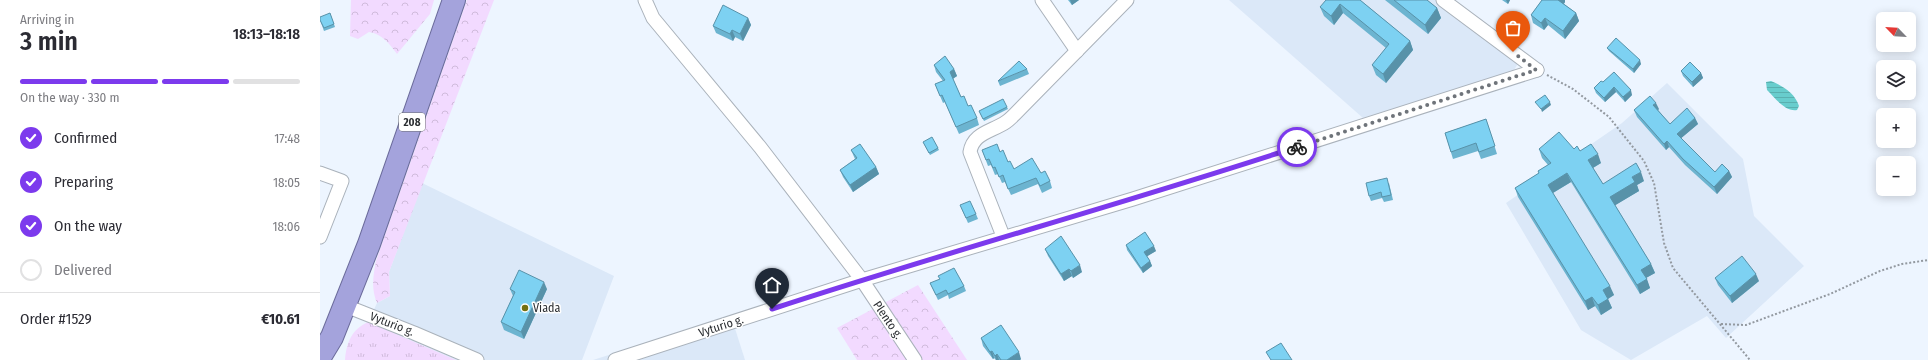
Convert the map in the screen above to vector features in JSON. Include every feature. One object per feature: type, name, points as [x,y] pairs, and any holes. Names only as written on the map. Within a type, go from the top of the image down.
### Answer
[{"type":"highway","name":"208","points":[[320,357],[332,337],[369,244],[454,0]]},
{"type":"highway","name":"208","points":[[337,360],[342,336],[369,244]]},
{"type":"street","name":"Plento g.","points":[[645,0],[653,18],[760,147],[862,280],[915,360]]},
{"type":"street","points":[[1042,0],[1077,51]]},
{"type":"street","points":[[1004,236],[970,152],[971,144],[976,137],[1006,122],[1127,0]]},
{"type":"street","points":[[1442,0],[1536,70]]},
{"type":"street","name":"Vyturio g.","points":[[615,360],[862,280],[1004,236],[1133,199],[1536,70]]},
{"type":"street","points":[[320,173],[342,181],[320,237]]},
{"type":"street","name":"Vyturio g.","points":[[351,308],[477,360]]},
{"type":"path","points":[[1536,70],[1573,89],[1609,117],[1644,161],[1654,183],[1664,243],[1673,268],[1750,360]]},
{"type":"path","points":[[1720,324],[1746,325],[1830,294],[1880,271],[1902,264],[1928,260]]},
{"type":"shaded area","points":[[1229,0],[1436,0],[1517,59],[1517,65],[1513,72],[1363,118]]},
{"type":"shaded area","points":[[1667,83],[1743,159],[1754,216],[1804,266],[1726,338],[1707,316],[1631,360],[1581,330],[1506,203],[1622,123]]},
{"type":"shaded area","points":[[422,183],[614,276],[582,360],[456,360],[368,322],[377,303],[390,296],[389,272]]},
{"type":"shaded area","points":[[731,316],[745,360],[593,360]]},
{"type":"green space","points":[[351,0],[434,0],[430,14],[397,54],[385,40],[374,33],[369,32],[358,39],[350,36]]},
{"type":"green space","points":[[467,0],[494,0],[389,272],[390,296],[377,303],[373,282],[376,261]]},
{"type":"green space","points":[[918,285],[967,360],[857,360],[837,328]]},
{"type":"green space","points":[[368,322],[456,360],[345,360],[348,342],[351,337],[358,328]]},
{"type":"water","points":[[1771,81],[1780,85],[1795,97],[1799,106],[1797,110],[1784,107],[1767,90],[1766,82]]},
{"type":"building","points":[[1326,0],[1360,0],[1410,41],[1383,74],[1372,65],[1389,44],[1340,4],[1331,16],[1320,7]]},
{"type":"building","points":[[1394,0],[1427,0],[1437,8],[1425,25]]},
{"type":"building","points":[[1542,0],[1558,0],[1576,13],[1563,31],[1545,18],[1541,23],[1531,15]]},
{"type":"building","points":[[723,5],[748,18],[740,34],[732,30],[730,34],[713,26]]},
{"type":"building","points":[[330,13],[334,24],[324,28],[320,17]]},
{"type":"building","points":[[1616,38],[1640,60],[1633,69],[1607,48]]},
{"type":"building","points":[[945,56],[954,69],[950,72],[961,97],[964,96],[968,106],[971,105],[977,118],[956,127],[942,95],[940,96],[935,84],[945,80],[934,65]]},
{"type":"building","points":[[1019,61],[1027,69],[998,81]]},
{"type":"building","points":[[1690,62],[1701,73],[1692,82],[1681,71]]},
{"type":"building","points":[[1614,72],[1631,90],[1623,97],[1614,87],[1604,98],[1594,88]]},
{"type":"building","points":[[1545,95],[1550,102],[1541,109],[1535,102]]},
{"type":"building","points":[[1650,96],[1656,103],[1653,105],[1670,124],[1687,108],[1695,118],[1677,134],[1715,172],[1722,164],[1729,171],[1714,187],[1683,159],[1667,141],[1664,144],[1634,110]]},
{"type":"building","points":[[1003,99],[1007,107],[983,119],[979,111]]},
{"type":"building","points":[[1486,119],[1495,146],[1479,152],[1476,143],[1451,152],[1445,133]]},
{"type":"building","points":[[1559,132],[1574,149],[1577,146],[1580,151],[1591,144],[1598,154],[1588,160],[1603,184],[1636,163],[1641,172],[1632,177],[1635,182],[1610,197],[1651,264],[1641,270],[1647,279],[1637,285],[1567,173],[1548,185],[1610,286],[1603,290],[1608,299],[1598,305],[1592,297],[1585,301],[1515,188],[1539,173],[1538,171],[1551,163],[1539,149]]},
{"type":"building","points":[[932,137],[938,148],[929,153],[923,142]]},
{"type":"building","points":[[860,144],[876,167],[850,185],[840,170],[857,158],[851,150]]},
{"type":"building","points":[[997,144],[1000,152],[1003,150],[1008,162],[1010,161],[1014,169],[1032,158],[1041,173],[1045,171],[1050,181],[1040,186],[1036,178],[1008,189],[1003,175],[999,177],[995,167],[993,168],[989,159],[986,160],[982,150]]},
{"type":"building","points":[[1387,178],[1391,195],[1382,197],[1381,192],[1369,196],[1366,183]]},
{"type":"building","points":[[970,201],[976,214],[966,218],[960,205]]},
{"type":"building","points":[[1145,232],[1154,246],[1144,252],[1150,261],[1141,268],[1126,245]]},
{"type":"building","points":[[1061,236],[1080,265],[1071,271],[1069,269],[1061,274],[1045,249]]},
{"type":"building","points":[[1742,256],[1756,274],[1730,296],[1715,278]]},
{"type":"building","points":[[954,268],[964,286],[948,294],[946,290],[936,295],[930,283],[940,279],[938,276]]},
{"type":"building","name":"Viada","points":[[519,270],[544,282],[521,332],[501,322],[515,292],[510,289]]},
{"type":"building","points":[[1001,325],[1019,352],[1007,360],[1001,360],[997,354],[995,356],[992,351],[990,352],[981,338]]},
{"type":"building","points":[[1281,343],[1292,360],[1271,360],[1266,352]]},
{"type":"way so far","points":[[1297,147],[1536,70],[1513,52]]},
{"type":"place","name":"Viada","points":[[525,308]]},
{"type":"route","points":[[772,309],[1004,236],[1133,199],[1297,147]]}]
